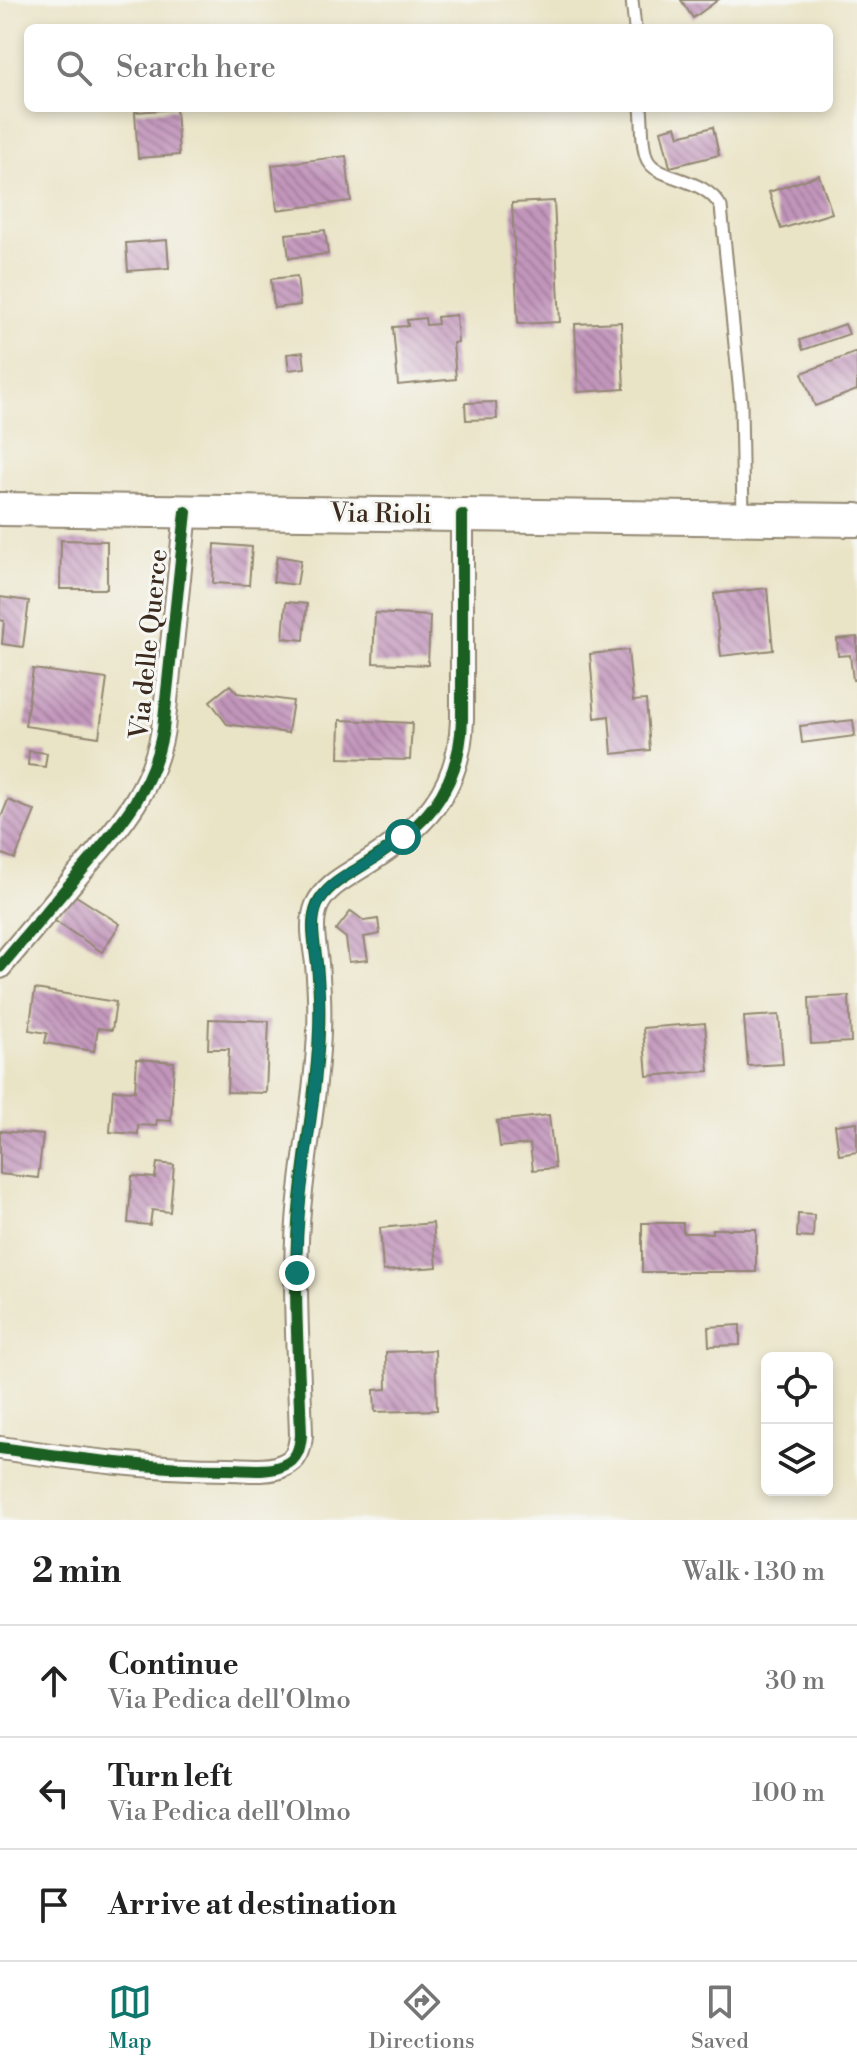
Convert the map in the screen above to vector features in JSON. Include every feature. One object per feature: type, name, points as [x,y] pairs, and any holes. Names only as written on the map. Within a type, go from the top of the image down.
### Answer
[{"type":"main road","name":"Via Rioli","points":[[0,509],[857,520]]},
{"type":"street","name":"Via delle Querce","points":[[0,967],[118,827],[154,769],[163,729],[186,512]]},
{"type":"street","points":[[0,1448],[130,1466],[195,1469],[270,1469],[286,1465],[297,1454],[301,1435],[297,1228],[319,1032],[313,922],[317,906],[332,885],[411,830],[437,803],[453,775],[460,750],[462,719],[462,515]]},
{"type":"lane","points":[[632,0],[635,24]]},
{"type":"lane","points":[[641,112],[649,163],[660,171],[708,190],[721,207],[741,404],[743,518]]},
{"type":"building","points":[[681,0],[718,0],[693,18]]},
{"type":"building","points":[[135,112],[176,112],[179,155],[138,158]]},
{"type":"building","points":[[676,126],[679,136],[713,127],[719,155],[670,167],[661,130]]},
{"type":"building","points":[[346,156],[351,201],[277,210],[272,165]]},
{"type":"building","points":[[819,175],[832,213],[781,229],[769,192]]},
{"type":"building","points":[[554,201],[560,322],[518,324],[512,203]]},
{"type":"building","points":[[325,230],[328,254],[289,258],[286,234]]},
{"type":"building","points":[[167,240],[169,268],[128,271],[126,243]]},
{"type":"building","points":[[297,276],[300,305],[274,308],[271,279]]},
{"type":"building","points":[[456,315],[458,342],[453,343],[456,379],[398,385],[393,327],[408,326],[407,320],[425,318],[426,325],[438,324],[437,317]]},
{"type":"building","points":[[621,322],[624,389],[578,392],[575,324]]},
{"type":"building","points":[[845,324],[849,334],[803,350],[800,340]]},
{"type":"building","points":[[303,352],[305,368],[289,370],[287,354]]},
{"type":"building","points":[[857,352],[857,390],[815,406],[802,373]]},
{"type":"building","points":[[496,402],[497,419],[466,420],[465,403]]},
{"type":"building","points":[[61,540],[107,541],[107,589],[60,589]]},
{"type":"building","points":[[215,544],[252,547],[249,585],[213,583]]},
{"type":"building","points":[[277,556],[301,560],[297,585],[273,582]]},
{"type":"building","points":[[767,588],[773,650],[721,656],[714,594]]},
{"type":"building","points":[[0,597],[29,601],[23,647],[2,644],[4,621],[0,620]]},
{"type":"building","points":[[286,602],[307,604],[304,640],[283,638]]},
{"type":"building","points":[[375,613],[430,616],[428,665],[373,663]]},
{"type":"building","points":[[857,637],[857,680],[853,680],[850,655],[838,656],[837,639]]},
{"type":"building","points":[[628,650],[633,701],[646,700],[650,750],[612,754],[609,716],[595,718],[590,654]]},
{"type":"building","points":[[33,669],[107,679],[99,737],[25,726]]},
{"type":"building","points":[[230,685],[237,693],[293,701],[288,733],[227,724],[210,701]]},
{"type":"building","points":[[340,720],[412,723],[410,760],[339,758]]},
{"type":"building","points":[[853,720],[855,736],[802,743],[800,726]]},
{"type":"building","points":[[29,751],[47,753],[45,767],[28,765]]},
{"type":"building","points":[[8,800],[35,811],[15,859],[0,853],[0,820]]},
{"type":"building","points":[[73,894],[120,924],[102,952],[55,921]]},
{"type":"building","points":[[351,911],[364,921],[378,919],[380,934],[364,937],[368,960],[349,962],[346,938],[336,930]]},
{"type":"building","points":[[35,989],[116,1002],[112,1030],[98,1028],[94,1051],[45,1043],[47,1033],[29,1030]]},
{"type":"building","points":[[849,996],[851,1042],[811,1044],[809,998]]},
{"type":"building","points":[[779,1015],[783,1064],[748,1066],[744,1017]]},
{"type":"building","points":[[209,1019],[269,1021],[266,1093],[227,1092],[229,1049],[208,1049]]},
{"type":"building","points":[[705,1023],[709,1071],[647,1076],[643,1028]]},
{"type":"building","points":[[137,1059],[174,1062],[171,1121],[157,1120],[156,1126],[138,1125],[138,1134],[110,1132],[113,1090],[135,1091]]},
{"type":"building","points":[[549,1115],[555,1168],[533,1170],[530,1144],[500,1147],[497,1121]]},
{"type":"building","points":[[857,1122],[857,1152],[839,1155],[835,1125]]},
{"type":"building","points":[[0,1131],[43,1135],[38,1178],[0,1174]]},
{"type":"building","points":[[157,1163],[174,1165],[170,1212],[152,1210],[150,1225],[128,1223],[132,1176],[155,1178]]},
{"type":"building","points":[[798,1214],[814,1215],[813,1238],[797,1237]]},
{"type":"building","points":[[433,1223],[437,1267],[383,1271],[380,1228]]},
{"type":"building","points":[[642,1223],[683,1223],[683,1233],[712,1233],[712,1229],[756,1229],[756,1272],[642,1272]]},
{"type":"building","points":[[740,1325],[740,1345],[709,1346],[708,1327]]},
{"type":"building","points":[[435,1350],[437,1410],[375,1412],[374,1390],[387,1389],[386,1352]]},
{"type":"cycle path","points":[[0,967],[118,826],[151,772],[163,729],[186,512]]},
{"type":"cycle path","points":[[0,1448],[142,1465],[257,1470],[284,1465],[297,1453],[301,1435],[297,1249],[319,1023],[313,920],[317,905],[331,887],[403,838],[419,823],[434,806],[454,768],[462,719],[462,515]]},
{"type":"route","points":[[297,1273],[299,1212],[319,1032],[314,914],[321,898],[332,885],[403,837]]}]
